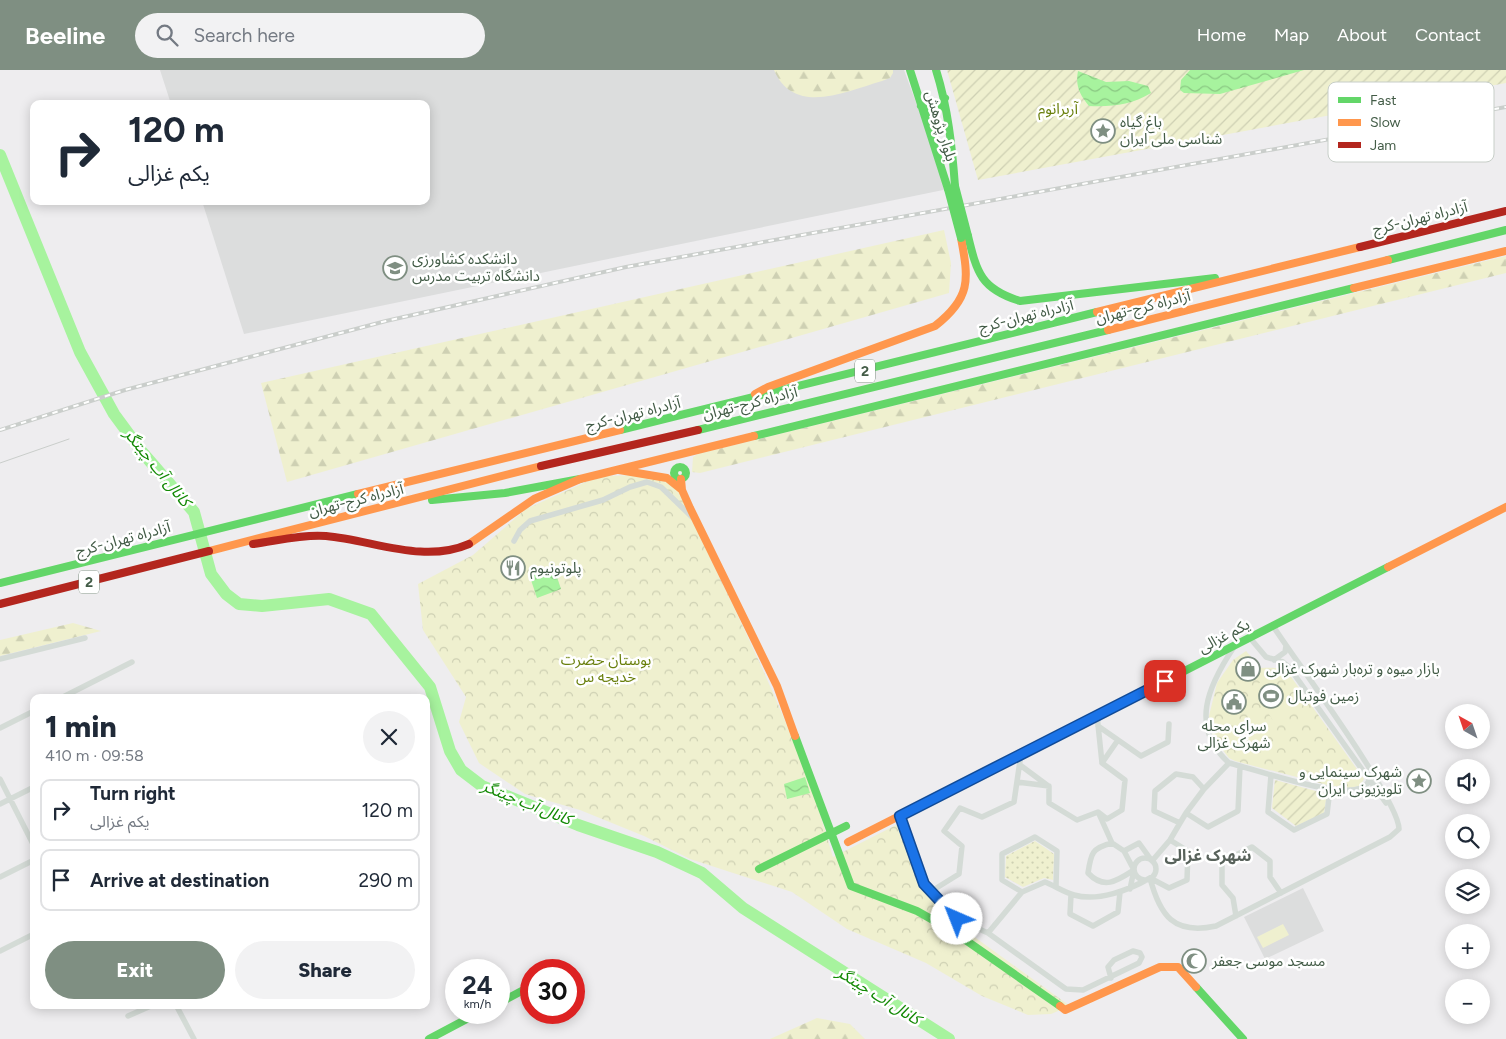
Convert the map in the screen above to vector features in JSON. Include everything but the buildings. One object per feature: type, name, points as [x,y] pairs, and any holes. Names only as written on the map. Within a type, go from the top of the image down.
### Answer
[{"type":"main road","name":"بلوار پژوهش","points":[[910,70],[951,188]]},
{"type":"main road","name":"بلوار پژوهش","points":[[936,70],[945,98],[951,132],[951,188]]},
{"type":"main road","points":[[921,106],[929,112],[936,112],[945,98]]},
{"type":"main road","points":[[951,188],[965,237],[980,279],[999,295],[1020,301],[1251,274]]},
{"type":"main road","name":"آزادراه تهران-کرج","points":[[0,583],[1506,211]]},
{"type":"main road","name":"آزادراه کرج-تهران","points":[[0,604],[593,453],[714,427],[864,388],[1000,357],[1506,230]]},
{"type":"main road","points":[[742,401],[768,387],[935,326],[948,317],[958,306],[965,294],[969,276],[965,237]]},
{"type":"main road","points":[[401,502],[505,493],[580,479],[1506,251]]},
{"type":"main road","points":[[678,467],[684,453]]},
{"type":"main road","points":[[665,458],[686,473],[681,479],[682,490],[777,686],[830,834],[851,886],[917,911],[954,932],[1065,1010],[1160,967],[1178,968],[1243,1039]]},
{"type":"main road","points":[[617,470],[667,478],[682,490]]},
{"type":"main road","points":[[226,547],[324,536],[426,553],[439,553],[480,540],[534,498],[580,479]]},
{"type":"main road","name":"یکم غزالی","points":[[848,842],[1506,507]]},
{"type":"main road","points":[[759,869],[846,826]]},
{"type":"main road","points":[[429,1039],[457,1024]]},
{"type":"street","points":[[514,541],[520,530],[530,521],[603,500],[630,487],[647,482],[661,487],[698,524]]},
{"type":"street","points":[[1150,878],[1156,901],[1162,912],[1176,923],[1193,929],[1205,929],[1216,926],[1390,837],[1399,829],[1397,816],[1372,774],[1273,626]]},
{"type":"street","points":[[0,659],[85,638]]},
{"type":"street","points":[[1250,638],[1266,658],[1284,662],[1369,781],[1397,816]]},
{"type":"street","points":[[1274,660],[1285,652],[1286,646]]},
{"type":"street","points":[[1234,647],[1214,680],[1206,720],[1206,734],[1214,748],[1229,764],[1330,789],[1359,789],[1369,781],[1372,774]]},
{"type":"street","points":[[77,694],[132,662]]},
{"type":"street","points":[[1305,690],[1311,684]]},
{"type":"street","points":[[0,728],[30,713]]},
{"type":"street","points":[[1096,716],[1102,763],[1125,780],[1122,810],[1108,819],[1098,812]]},
{"type":"street","points":[[1098,726],[1141,756],[1168,742],[1169,724]]},
{"type":"street","points":[[1102,763],[1118,740]]},
{"type":"street","points":[[930,892],[959,874],[962,846],[944,831],[960,808],[982,818],[1014,802],[1021,754]]},
{"type":"street","points":[[1152,861],[1170,840],[1204,789],[1229,764]]},
{"type":"street","points":[[1020,765],[1049,786]]},
{"type":"street","points":[[1186,814],[1208,827],[1238,811],[1240,766]]},
{"type":"street","points":[[1180,823],[1154,811],[1155,791],[1176,774],[1193,777],[1204,789]]},
{"type":"street","points":[[1271,775],[1268,812],[1294,830],[1327,814],[1330,789]]},
{"type":"street","points":[[0,779],[30,838]]},
{"type":"street","points":[[1017,782],[1049,786]]},
{"type":"street","points":[[1049,786],[1049,803],[1077,820],[1098,812]]},
{"type":"street","points":[[0,804],[30,789]]},
{"type":"street","points":[[1098,812],[1112,842],[1124,851],[1140,878],[1150,878],[1169,888],[1187,880],[1188,851],[1170,840]]},
{"type":"street","points":[[900,816],[919,875],[930,892],[957,919],[988,932],[1066,989],[1083,990],[1111,978],[1139,963],[1142,957],[1140,953],[1133,951],[1114,960],[1108,967],[1111,978]]},
{"type":"street","points":[[1022,892],[1002,880],[1002,854],[1035,837],[1057,851],[1056,886]]},
{"type":"street","points":[[1112,842],[1098,846],[1090,856],[1088,873],[1095,880],[1106,884],[1116,882],[1134,870]]},
{"type":"street","points":[[988,932],[1022,892],[1045,882],[1071,895],[1083,897],[1120,892],[1130,889],[1150,878],[1155,870],[1152,861],[1139,843],[1124,851]]},
{"type":"street","points":[[1236,916],[1233,898],[1222,885],[1222,862],[1252,847],[1270,861],[1270,877],[1281,893]]},
{"type":"street","points":[[1130,889],[1136,863],[1142,858],[1152,861]]},
{"type":"street","points":[[0,877],[30,862]]},
{"type":"street","points":[[1071,895],[1070,914],[1093,926],[1118,912],[1120,892]]},
{"type":"street","points":[[0,950],[30,936]]},
{"type":"street","points":[[128,1016],[144,1009]]},
{"type":"street","points":[[178,1009],[194,1039]]},
{"type":"shaded area","name":"دانشکده کشاورزی دانشگاه تربیت مدرس","points":[[160,70],[904,70],[948,189],[244,334],[203,205],[430,205],[430,100],[170,100]]},
{"type":"shaded area","points":[[1303,888],[1324,931],[1265,959],[1244,917]]},
{"type":"green space","points":[[774,70],[893,70],[893,73],[890,78],[853,90],[822,97],[808,97],[794,93],[783,84]]},
{"type":"green space","name":"باغ گیاه‌ شناسی ملی ایران","points":[[947,70],[1506,70],[1506,83],[1494,85],[1494,82],[1328,82],[1328,116],[978,180]]},
{"type":"green space","points":[[944,230],[951,263],[949,293],[287,482],[261,383]]},
{"type":"green space","points":[[1506,256],[1506,273],[700,473],[692,472],[693,457],[698,454]]},
{"type":"green space","name":"بوستان حضرت خدیجه س","points":[[639,475],[660,478],[678,490],[783,716],[818,809],[833,857],[900,823],[918,883],[951,920],[1070,1006],[1051,1014],[1028,1015],[982,996],[926,963],[847,929],[792,892],[690,859],[644,836],[580,810],[525,794],[479,763],[459,722],[466,697],[423,630],[418,584],[473,555],[526,509],[586,482],[606,476]]},
{"type":"green space","points":[[73,623],[101,631],[0,656],[0,640]]},
{"type":"green space","points":[[1246,651],[1261,668],[1284,667],[1364,779],[1360,786],[1348,788],[1331,786],[1229,758],[1214,739],[1209,729],[1209,716],[1217,683],[1233,660]]},
{"type":"green space","name":"زمین فوتبال","points":[[1271,675],[1296,712],[1276,725],[1252,688]]},
{"type":"green space","points":[[1275,780],[1327,794],[1324,813],[1296,826],[1272,808]]},
{"type":"green space","points":[[1035,841],[1054,854],[1053,880],[1044,878],[1023,887],[1005,877],[1006,856]]},
{"type":"green space","points":[[1283,924],[1289,935],[1263,948],[1257,937]]},
{"type":"green space","points":[[817,1018],[850,1024],[865,1039],[770,1039]]},
{"type":"water","points":[[1190,70],[1304,70],[1220,94],[1184,93],[1180,90],[1181,80]]},
{"type":"water","points":[[1078,71],[1106,82],[1129,81],[1148,86],[1151,93],[1121,104],[1089,106],[1079,90],[1077,81]]},
{"type":"water","points":[[553,565],[561,589],[537,598],[529,574]]},
{"type":"water","points":[[805,777],[810,793],[787,799],[784,784]]},
{"type":"waterway","name":"کانال آب چیتگر","points":[[0,155],[80,352],[114,414],[142,452],[194,512],[211,574],[226,594],[239,604],[262,606],[329,599],[371,614],[430,687],[450,751],[461,770],[482,786],[578,825],[657,852],[702,873],[743,908],[949,1039]]},
{"type":"tram line","points":[[0,463],[69,439]]},
{"type":"railway","points":[[1494,109],[1506,107]]},
{"type":"railway","points":[[0,430],[125,390],[386,321],[626,267],[1328,139]]},
{"type":"traffic: fast","points":[[910,70],[948,189]]},
{"type":"traffic: fast","points":[[936,70],[949,127],[955,186]]},
{"type":"traffic: fast","points":[[921,106],[929,112],[936,112],[945,98]]},
{"type":"traffic: fast","points":[[955,186],[968,236]]},
{"type":"traffic: fast","points":[[948,189],[961,238]]},
{"type":"traffic: fast","points":[[1388,260],[1506,230]]},
{"type":"traffic: fast","points":[[968,236],[974,260],[983,278],[997,291],[1020,301],[1215,278]]},
{"type":"traffic: fast","points":[[754,436],[1354,288]]},
{"type":"traffic: fast","points":[[620,430],[1097,312]]},
{"type":"traffic: fast","points":[[698,430],[1108,330]]},
{"type":"traffic: fast","points":[[678,467],[682,467],[686,473],[682,479],[678,479],[674,475],[674,471],[678,467]]},
{"type":"traffic: fast","points":[[432,500],[505,493],[580,479]]},
{"type":"traffic: fast","points":[[0,583],[358,494]]},
{"type":"traffic: fast","points":[[1114,707],[1388,567]]},
{"type":"traffic: fast","points":[[795,736],[851,886],[917,911],[954,932],[1060,1006]]},
{"type":"traffic: fast","points":[[759,869],[846,826]]},
{"type":"traffic: fast","points":[[1196,987],[1243,1039]]},
{"type":"traffic: fast","points":[[510,997],[520,992]]},
{"type":"traffic: fast","points":[[429,1039],[457,1024]]},
{"type":"traffic: slow","points":[[755,394],[768,387],[935,326],[955,306],[961,297],[964,287],[966,277],[961,238]]},
{"type":"traffic: slow","points":[[1097,312],[1360,247]]},
{"type":"traffic: slow","points":[[1354,288],[1506,251]]},
{"type":"traffic: slow","points":[[1108,330],[1388,260]]},
{"type":"traffic: slow","points":[[358,494],[620,430]]},
{"type":"traffic: slow","points":[[469,544],[534,499],[580,479],[754,436]]},
{"type":"traffic: slow","points":[[209,551],[541,466]]},
{"type":"traffic: slow","points":[[619,470],[667,478],[682,490]]},
{"type":"traffic: slow","points":[[681,479],[682,490],[690,508],[777,686],[795,736]]},
{"type":"traffic: slow","points":[[1388,567],[1506,507]]},
{"type":"traffic: slow","points":[[848,842],[1114,707]]},
{"type":"traffic: slow","points":[[1060,1006],[1065,1010],[1160,967],[1178,967],[1196,987]]},
{"type":"traffic: jam","points":[[1360,247],[1506,211]]},
{"type":"traffic: jam","points":[[541,466],[698,430]]},
{"type":"traffic: jam","points":[[253,544],[317,536],[344,538],[398,549],[434,552],[452,550],[469,544]]},
{"type":"traffic: jam","points":[[0,604],[209,551]]},
{"type":"place","name":"باغ گیاه‌ شناسی ملی ایران","points":[[1103,131]]},
{"type":"place","name":"دانشکده کشاورزی دانشگاه تربیت مدرس","points":[[395,268]]},
{"type":"place","name":"پلوتونیوم","points":[[513,568]]},
{"type":"place","name":"بازار میوه و تره‌بار شهرک غزالی","points":[[1248,669]]},
{"type":"place","name":"زمین فوتبال","points":[[1271,696]]},
{"type":"place","name":"سرای محله شهرک غزالی","points":[[1234,702]]},
{"type":"place","name":"شهرک سینمایی و تلویزیونی ایران","points":[[1419,781]]},
{"type":"place","name":"مسجد موسی جعفر","points":[[1194,961]]},
{"type":"district","name":"شهرک غزالی","points":[[1208,855]]},
{"type":"route","points":[[957,919],[930,892],[919,875],[900,816],[1165,681]]},
{"type":"park label","name":"آربرانوم","points":[[1058,109]]}]
